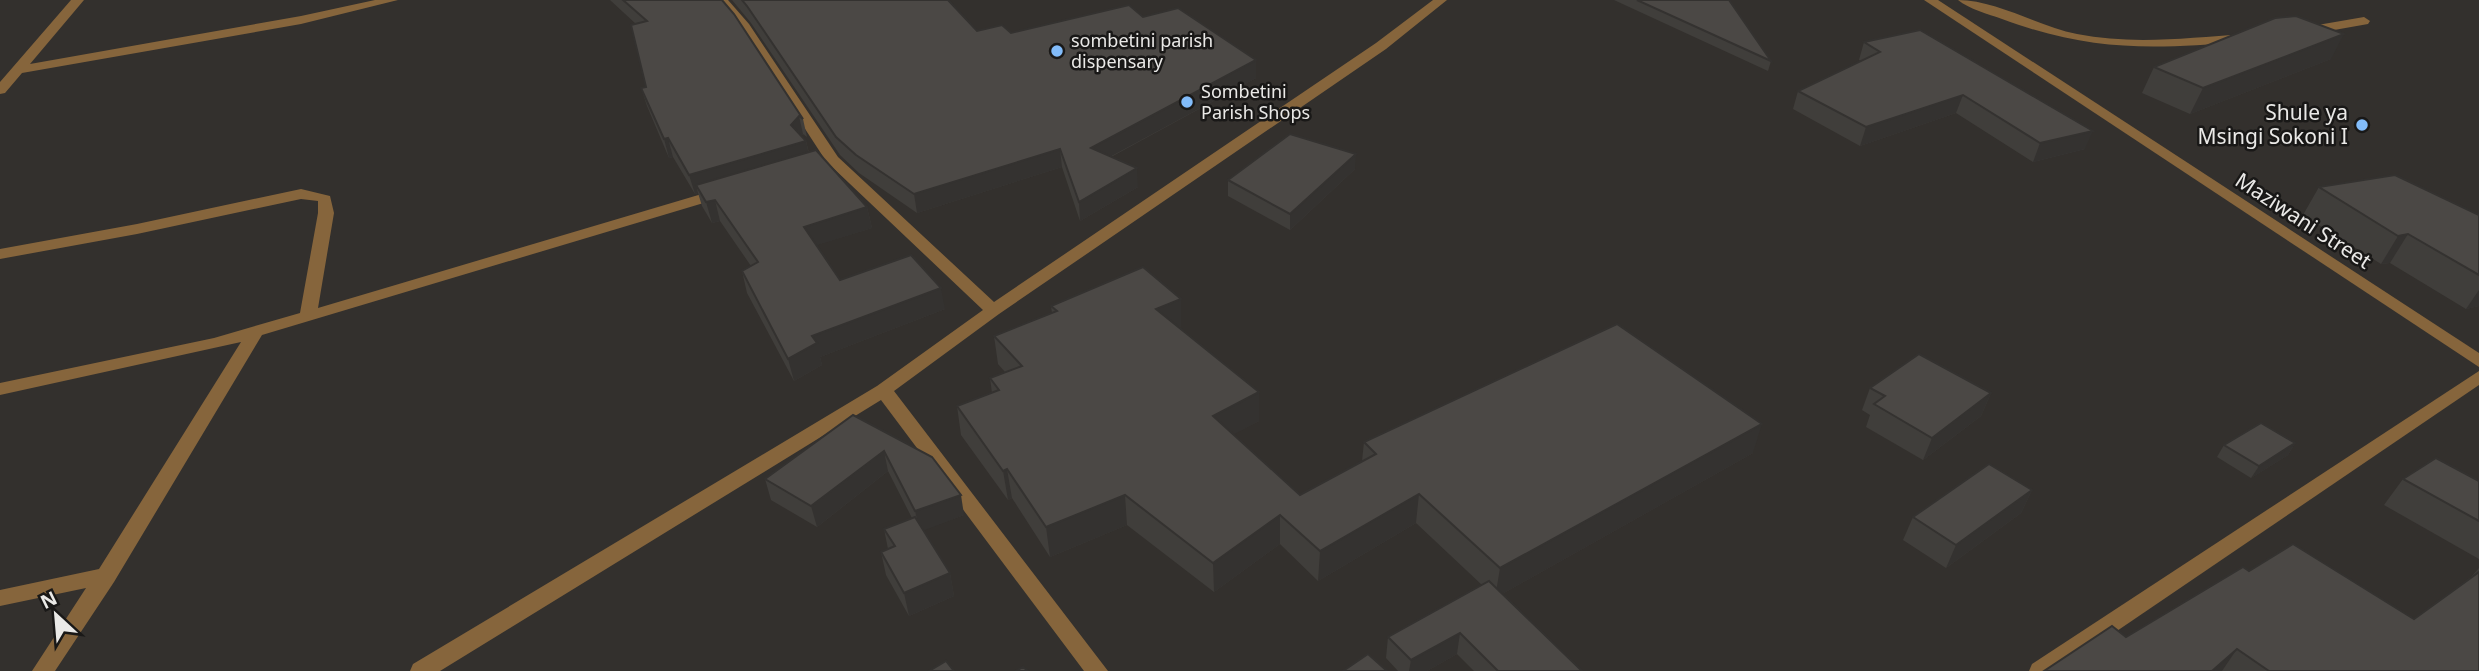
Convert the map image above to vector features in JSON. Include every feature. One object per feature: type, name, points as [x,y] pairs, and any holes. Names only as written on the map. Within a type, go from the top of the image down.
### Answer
[{"type":"street","points":[[0,90],[78,0]]},
{"type":"street","points":[[18,70],[301,20],[392,0]]},
{"type":"street","points":[[721,0],[745,27],[833,160],[993,310]]},
{"type":"street","points":[[421,671],[883,390],[993,310],[1381,46],[1441,0]]},
{"type":"street","name":"Maziwani Street","points":[[1930,0],[2479,361]]},
{"type":"street","points":[[1964,0],[2040,28],[2112,43],[2174,43],[2254,37]]},
{"type":"street","points":[[2288,33],[2364,21]]},
{"type":"street","points":[[794,172],[833,160]]},
{"type":"street","points":[[0,389],[217,343],[741,187]]},
{"type":"street","points":[[0,254],[137,229],[301,194],[316,195],[325,200],[326,213],[308,315]]},
{"type":"street","points":[[43,671],[106,576],[256,331]]},
{"type":"street","points":[[2040,671],[2479,377]]},
{"type":"street","points":[[883,390],[1097,671]]},
{"type":"street","points":[[0,598],[106,576]]},
{"type":"building","points":[[623,0],[722,0],[803,119],[799,116],[791,125],[806,141],[689,175],[668,138],[664,139],[641,88],[646,87],[631,25],[647,21]]},
{"type":"building","points":[[742,0],[948,0],[977,31],[1002,25],[1011,33],[1129,5],[1143,17],[1178,8],[1256,60],[1091,148],[1137,168],[1079,202],[1060,149],[914,194],[856,155],[836,137]]},
{"type":"building","points":[[1637,0],[1729,0],[1771,61]]},
{"type":"building","points":[[2296,16],[2344,34],[2203,88],[2154,67],[2275,18]]},
{"type":"building","points":[[1920,30],[2093,131],[2040,143],[1963,95],[1866,127],[1798,91],[1880,52],[1864,42]]},
{"type":"building","points":[[1290,134],[1356,154],[1290,214],[1228,180]]},
{"type":"building","points":[[816,150],[867,207],[804,227],[840,280],[911,255],[941,288],[812,336],[817,343],[788,359],[742,271],[758,262],[715,200],[706,202],[696,185]]},
{"type":"building","points":[[2395,175],[2479,215],[2479,275],[2408,234],[2398,236],[2319,187]]},
{"type":"building","points":[[1143,267],[1181,299],[1156,309],[1259,392],[1213,416],[1300,495],[1376,454],[1364,442],[1617,324],[1762,424],[1500,568],[1419,494],[1320,551],[1280,515],[1213,563],[1125,495],[1046,527],[1007,469],[1003,471],[957,406],[999,390],[990,378],[1022,366],[994,336],[1057,311],[1051,306]]},
{"type":"building","points":[[1919,354],[1991,393],[1932,438],[1874,404],[1885,396],[1870,388]]},
{"type":"building","points":[[853,415],[932,457],[961,495],[915,511],[884,451],[811,506],[765,479]]},
{"type":"building","points":[[2261,423],[2295,443],[2259,466],[2224,445]]},
{"type":"building","points":[[2436,458],[2479,481],[2479,521],[2403,479]]},
{"type":"building","points":[[1989,464],[2032,490],[1956,545],[1913,517]]},
{"type":"building","points":[[915,517],[950,573],[904,593],[881,552],[895,546],[884,529]]},
{"type":"building","points":[[2293,544],[2414,619],[2479,572],[2479,671],[2269,671],[2237,649],[2212,671],[2044,671],[2112,626],[2126,637],[2243,567],[2249,571]]},
{"type":"building","points":[[1489,581],[1582,671],[1498,671],[1460,633],[1411,660],[1388,637]]},
{"type":"building","points":[[1368,654],[1387,671],[1343,671]]},
{"type":"building","points":[[946,661],[954,671],[929,671]]},
{"type":"place","name":"sombetini parish dispensary","points":[[1057,51]]},
{"type":"place","name":"Sombetini Parish Shops","points":[[1187,102]]},
{"type":"place","name":"Shule ya Msingi Sokoni I","points":[[2362,125]]}]
